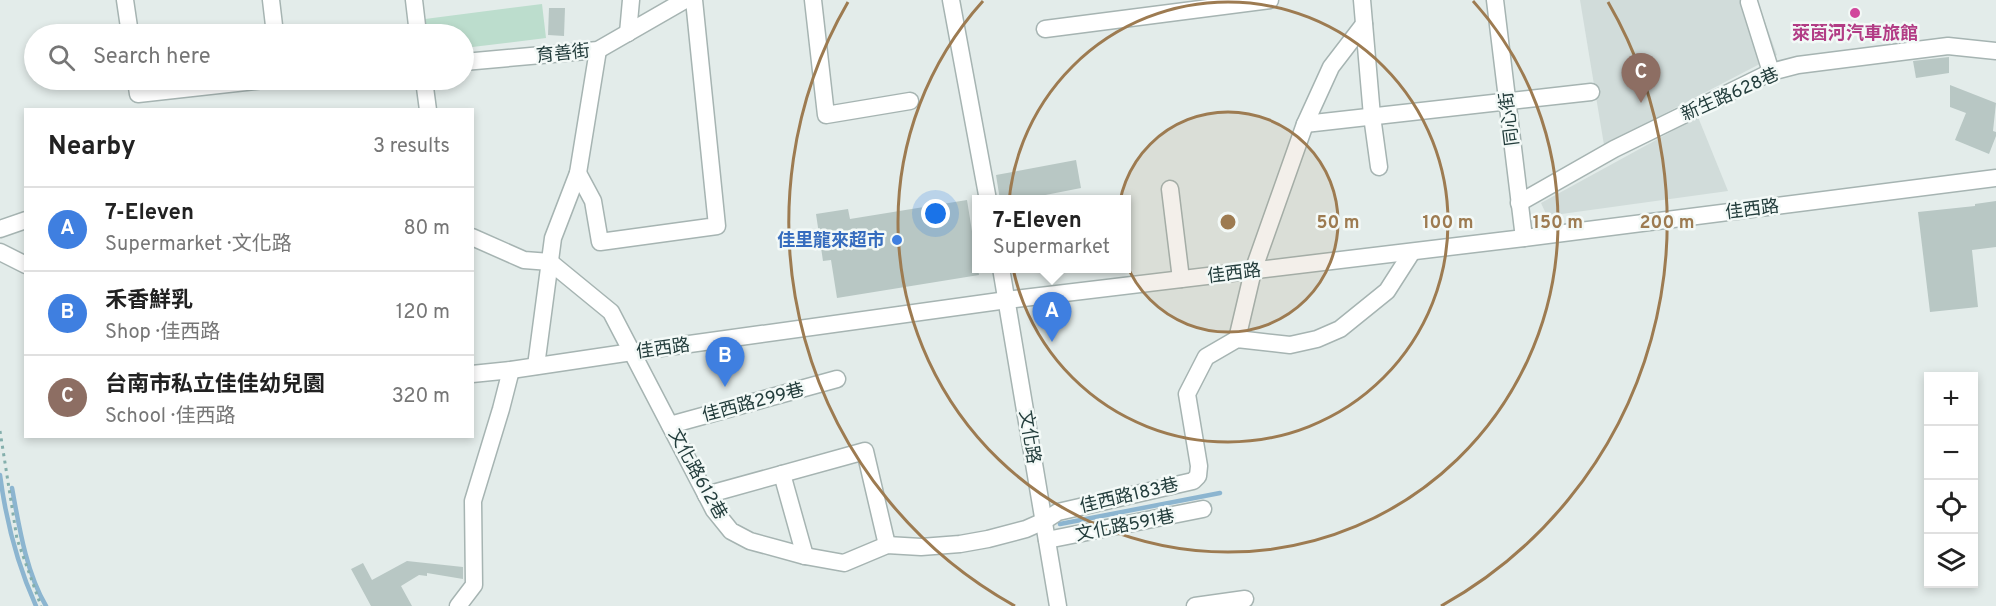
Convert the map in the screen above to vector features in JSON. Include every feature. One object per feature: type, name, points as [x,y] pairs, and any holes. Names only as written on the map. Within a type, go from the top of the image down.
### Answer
[{"type":"street","points":[[125,0],[129,24]]},
{"type":"street","points":[[271,0],[274,24]]},
{"type":"street","points":[[414,0],[417,24]]},
{"type":"street","points":[[628,33],[631,0]]},
{"type":"street","name":"育善街","points":[[474,61],[598,50],[685,0]]},
{"type":"street","points":[[578,174],[593,201],[600,242],[717,225],[694,0]]},
{"type":"street","points":[[813,0],[826,115],[910,101]]},
{"type":"street","points":[[951,0],[987,195]]},
{"type":"street","points":[[1045,29],[1270,0]]},
{"type":"street","points":[[1362,0],[1379,167]]},
{"type":"street","name":"同心街","points":[[1495,0],[1524,238]]},
{"type":"street","points":[[1749,2],[1771,72]]},
{"type":"street","points":[[1364,24],[1330,67],[1305,124],[1254,271],[1237,339],[1290,345],[1317,339],[1340,330],[1387,291],[1412,252]]},
{"type":"street","name":"新生路628巷","points":[[1519,203],[1614,148],[1771,72],[1798,65],[1948,46],[1996,51]]},
{"type":"street","points":[[536,366],[553,238],[578,174],[598,50]]},
{"type":"street","points":[[137,90],[138,94],[174,90]]},
{"type":"street","points":[[425,90],[428,108]]},
{"type":"street","points":[[1305,124],[1591,92]]},
{"type":"street","name":"佳西路","points":[[474,374],[1007,300],[1412,252],[1996,178]]},
{"type":"street","points":[[1170,189],[1181,279]]},
{"type":"street","points":[[0,229],[24,221]]},
{"type":"street","points":[[474,238],[524,260],[550,262]]},
{"type":"street","points":[[0,252],[24,264]]},
{"type":"street","name":"文化路612巷","points":[[550,262],[611,312],[714,510],[730,531],[750,542],[844,563],[887,545],[921,547],[960,544],[1026,530],[1044,521]]},
{"type":"street","name":"文化路","points":[[1002,273],[1058,606]]},
{"type":"street","name":"佳西路183巷","points":[[1044,521],[1058,512],[1193,481],[1198,476],[1199,466],[1186,394],[1206,357],[1237,339]]},
{"type":"street","points":[[458,606],[474,585],[473,501],[511,370]]},
{"type":"street","name":"佳西路299巷","points":[[670,425],[837,379]]},
{"type":"street","points":[[706,495],[865,451],[887,545]]},
{"type":"street","points":[[783,474],[805,556]]},
{"type":"street","name":"文化路591巷","points":[[1047,540],[1203,509]]},
{"type":"street","points":[[1195,606],[1245,599]]},
{"type":"path","points":[[0,431],[17,539],[41,606]]},
{"type":"shaded area","points":[[1580,0],[1757,0],[1777,55],[1604,145]]},
{"type":"shaded area","points":[[1698,117],[1728,191],[1547,216],[1541,203]]},
{"type":"green space","points":[[542,4],[546,38],[474,47],[474,24],[426,24],[425,19]]},
{"type":"building","points":[[549,8],[565,8],[564,36],[548,35]]},
{"type":"building","points":[[1949,57],[1949,73],[1916,78],[1913,61]]},
{"type":"building","points":[[1950,85],[1996,103],[1993,131],[1996,132],[1996,136],[1989,154],[1955,140],[1966,113],[1950,107]]},
{"type":"building","points":[[1076,160],[1081,188],[1045,195],[999,195],[996,175]]},
{"type":"building","name":"佳里龍來超市","points":[[967,200],[972,231],[972,273],[979,273],[979,275],[837,298],[831,260],[823,261],[816,214],[848,209],[850,219]]},
{"type":"building","points":[[1996,201],[1996,247],[1972,250],[1978,307],[1930,312],[1918,212],[1975,206],[1975,204]]},
{"type":"building","points":[[407,561],[463,567],[463,579],[427,573],[427,576],[419,575],[401,586],[412,606],[371,606],[351,569],[363,563],[372,580]]},
{"type":"waterway","points":[[0,475],[13,542],[36,606]]},
{"type":"waterway","points":[[12,488],[28,564],[46,606]]},
{"type":"waterway","points":[[1060,524],[1220,493]]},
{"type":"place","name":"萊茵河汽車旅館","points":[[1855,13]]},
{"type":"place","name":"台南市私立佳佳幼兒園","points":[[1641,103]]},
{"type":"place","name":"佳里龍來超市","points":[[897,240]]},
{"type":"place","name":"7-Eleven","points":[[1052,342]]},
{"type":"place","name":"禾香鮮乳","points":[[725,387]]}]
